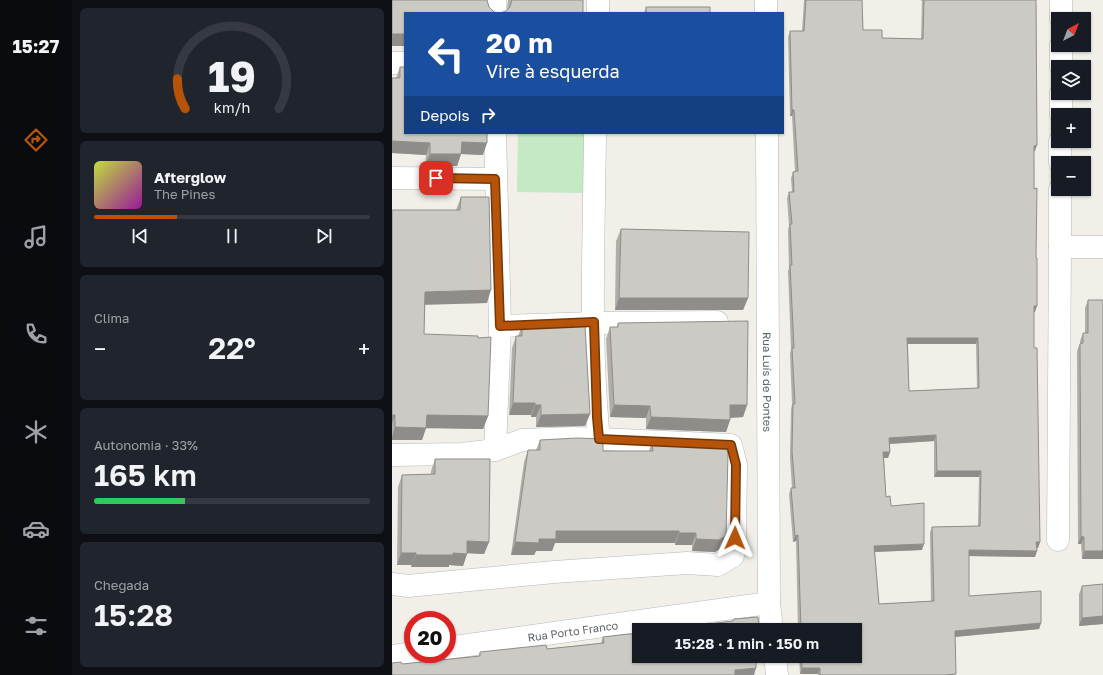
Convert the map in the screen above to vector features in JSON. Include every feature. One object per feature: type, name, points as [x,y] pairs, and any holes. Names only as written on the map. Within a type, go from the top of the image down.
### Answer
[{"type":"street","points":[[495,0],[495,12]]},
{"type":"street","points":[[598,0],[598,12]]},
{"type":"street","points":[[766,0],[766,12]]},
{"type":"street","points":[[1061,0],[1061,12]]},
{"type":"street","points":[[392,63],[404,63]]},
{"type":"street","points":[[495,134],[500,326],[495,450]]},
{"type":"street","points":[[595,134],[594,322],[599,439]]},
{"type":"street","name":"Rua Luís de Pontes","points":[[767,134],[769,603],[771,623]]},
{"type":"street","points":[[392,178],[495,179]]},
{"type":"street","points":[[1058,540],[1060,196]]},
{"type":"street","points":[[1060,247],[1103,247]]},
{"type":"street","points":[[500,326],[594,322],[740,322]]},
{"type":"street","points":[[392,455],[462,454],[495,450],[522,440],[560,438],[599,439],[731,445],[736,465],[735,538],[733,556],[718,565],[687,563],[554,572],[408,586],[392,584]]},
{"type":"street","name":"Rua Porto Franco","points":[[456,647],[769,603]]},
{"type":"street","points":[[392,656],[404,654]]},
{"type":"street","points":[[776,663],[777,675]]},
{"type":"green space","points":[[518,134],[585,134],[584,193],[517,192]]},
{"type":"building","points":[[392,0],[487,0],[489,7],[494,12],[404,12],[404,34],[392,34]]},
{"type":"building","points":[[512,0],[583,0],[583,12],[503,12],[510,7]]},
{"type":"building","points":[[806,0],[862,0],[863,30],[882,30],[882,38],[923,39],[924,0],[1036,0],[1037,145],[1034,146],[1034,189],[1037,188],[1037,306],[1034,306],[1034,348],[1037,348],[1040,542],[1036,542],[1037,551],[969,550],[969,596],[1041,591],[1041,623],[955,631],[956,674],[820,675],[820,668],[802,668],[802,663],[862,663],[862,623],[801,623],[798,535],[795,536],[791,488],[795,488],[792,451],[793,404],[795,404],[790,265],[792,265],[790,224],[792,224],[789,192],[794,192],[793,172],[798,171],[794,110],[792,110],[790,31],[804,31]],"holes":[[[907,338],[978,338],[979,388],[909,391]],[[936,435],[937,471],[981,471],[980,526],[932,527],[934,601],[879,604],[874,546],[924,544],[924,503],[891,506],[890,496],[886,497],[883,452],[890,452],[889,438]]]},
{"type":"building","points":[[646,7],[710,7],[710,12],[646,12]]},
{"type":"building","points":[[400,67],[404,67],[404,134],[487,134],[487,143],[462,142],[461,154],[430,154],[430,143],[392,141],[392,78],[400,78]]},
{"type":"building","points":[[461,197],[489,197],[491,290],[425,292],[424,334],[478,336],[478,338],[491,337],[488,416],[427,415],[426,428],[395,427],[395,415],[392,415],[392,210],[460,210]]},
{"type":"building","points":[[621,229],[749,232],[748,298],[619,298]]},
{"type":"building","points":[[1088,300],[1103,300],[1103,551],[1084,551],[1084,537],[1081,536],[1080,344],[1083,343],[1083,333],[1088,333]]},
{"type":"building","points":[[748,321],[747,405],[730,405],[730,420],[651,417],[650,406],[614,405],[610,327],[618,327],[618,323]]},
{"type":"building","points":[[574,324],[574,326],[585,326],[590,414],[541,415],[541,405],[535,405],[535,403],[513,403],[516,336],[522,336],[522,326]]},
{"type":"building","points":[[577,438],[603,439],[603,451],[653,451],[652,442],[726,445],[728,454],[726,536],[719,540],[696,539],[696,533],[679,533],[679,531],[556,531],[556,539],[539,539],[539,543],[515,542],[528,450],[540,450],[540,440]]},
{"type":"building","points":[[435,459],[490,459],[489,542],[467,541],[467,554],[453,553],[453,555],[416,555],[416,553],[401,553],[402,475],[435,474]]},
{"type":"building","points":[[1103,584],[1103,616],[1082,618],[1082,586]]},
{"type":"building","points":[[758,617],[758,623],[717,623],[733,621],[734,619]]},
{"type":"building","points":[[632,634],[632,663],[756,663],[756,668],[735,670],[735,675],[392,675],[392,663],[456,663],[456,658],[480,656],[480,652],[546,645],[547,649],[604,643],[603,637]]},
{"type":"route","points":[[436,178],[495,179],[500,326],[594,322],[599,439],[731,445],[736,465],[735,538]]}]
